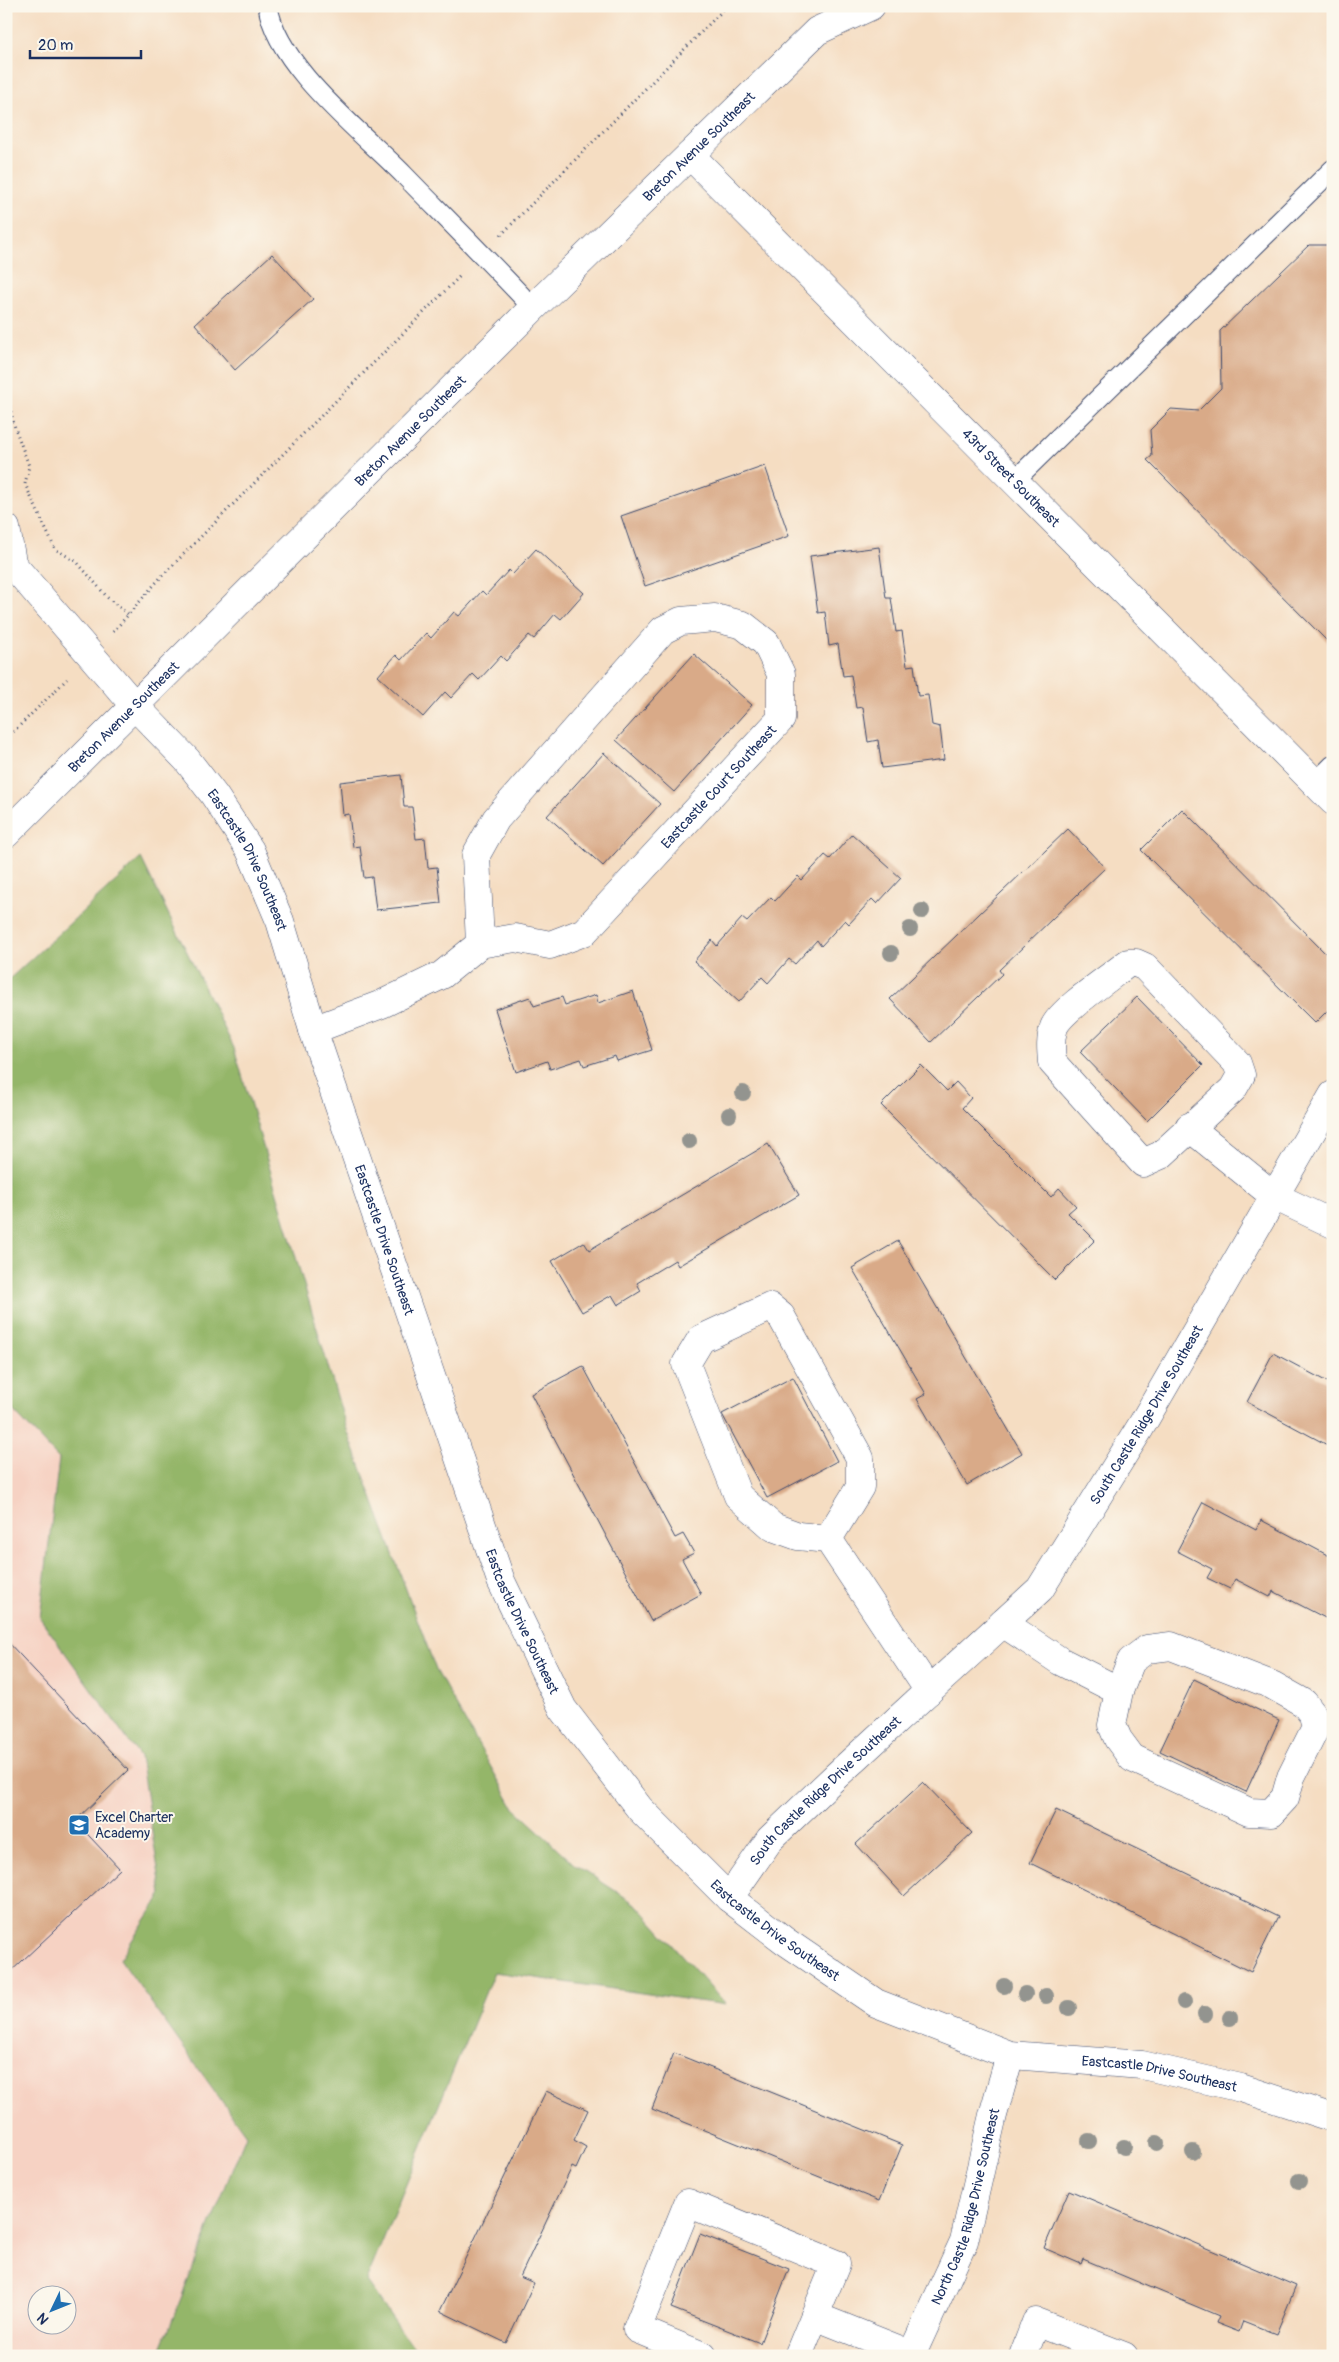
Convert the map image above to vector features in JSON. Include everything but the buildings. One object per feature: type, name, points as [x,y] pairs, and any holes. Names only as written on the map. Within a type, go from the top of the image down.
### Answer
[{"type":"street","name":"Breton Avenue Southeast","points":[[817,31],[828,6]]},
{"type":"street","name":"Breton Avenue Southeast","points":[[6,834],[533,308],[817,31],[871,6]]},
{"type":"street","name":"43rd Street Southeast","points":[[690,155],[1013,482],[1327,783]]},
{"type":"street","points":[[6,528],[9,560]]},
{"type":"street","name":"Eastcastle Drive Southeast","points":[[9,560],[134,705],[192,767],[214,795],[250,850],[280,921],[313,1030],[505,1589],[563,1709],[640,1809],[729,1898],[785,1941],[876,2003],[1010,2055],[1142,2065],[1241,2088],[1333,2118]]},
{"type":"street","name":"Eastcastle Court Southeast","points":[[313,1030],[382,1004],[442,975],[480,944],[514,938],[550,946],[584,932],[781,719],[782,674],[766,643],[743,625],[715,618],[681,621],[663,630],[496,819],[476,855],[480,944]]},
{"type":"street","points":[[1128,963],[1136,963],[1145,967],[1237,1063],[1241,1075],[1233,1089],[1190,1127],[1161,1155],[1144,1163],[1052,1062],[1050,1044],[1055,1025],[1074,1005],[1128,963]]},
{"type":"street","name":"South Castle Ridge Drive Southeast","points":[[729,1898],[770,1839],[1040,1590],[1140,1428],[1333,1095]]},
{"type":"street","points":[[1190,1127],[1274,1196],[1333,1224]]},
{"type":"street","points":[[770,1308],[781,1316],[860,1458],[860,1487],[828,1539],[798,1536],[773,1527],[738,1496],[686,1364],[701,1339],[770,1308]]},
{"type":"street","points":[[828,1539],[929,1691]]},
{"type":"street","points":[[1003,1623],[1060,1661],[1119,1691]]},
{"type":"street","points":[[1171,1646],[1272,1685],[1304,1703],[1313,1715],[1316,1727],[1291,1778],[1285,1798],[1271,1813],[1249,1812],[1132,1758],[1118,1739],[1112,1725],[1119,1691],[1131,1661],[1147,1649],[1171,1646]]},
{"type":"street","name":"North Castle Ridge Drive Southeast","points":[[814,2316],[913,2355],[964,2241],[993,2115],[1010,2055]]},
{"type":"street","points":[[703,2356],[636,2329],[688,2203],[836,2264],[798,2356]]},
{"type":"street","points":[[1023,2356],[1036,2322],[1124,2356]]},
{"type":"lane","points":[[268,6],[269,17],[288,54],[339,115],[392,164],[482,253],[533,308]]},
{"type":"lane","points":[[1013,482],[1333,169]]},
{"type":"path","points":[[6,739],[92,655],[162,576],[727,6]]},
{"type":"path","points":[[6,392],[15,428],[30,466],[25,484],[55,549],[77,562],[108,598],[129,615]]},
{"type":"shaded area","name":"Excel Charter Academy","points":[[6,1403],[59,1459],[40,1618],[140,1757],[162,1894],[120,1959],[246,2135],[160,2351],[161,2356],[6,2356]]},
{"type":"green space","points":[[141,858],[234,1048],[347,1430],[436,1670],[514,1808],[574,1864],[637,1905],[726,2005],[494,1972],[366,2281],[419,2356],[161,2356],[160,2351],[246,2135],[120,1959],[162,1894],[140,1757],[40,1618],[59,1459],[6,1403],[6,982]]},
{"type":"place","name":"Excel Charter Academy","points":[[79,1825]]}]
